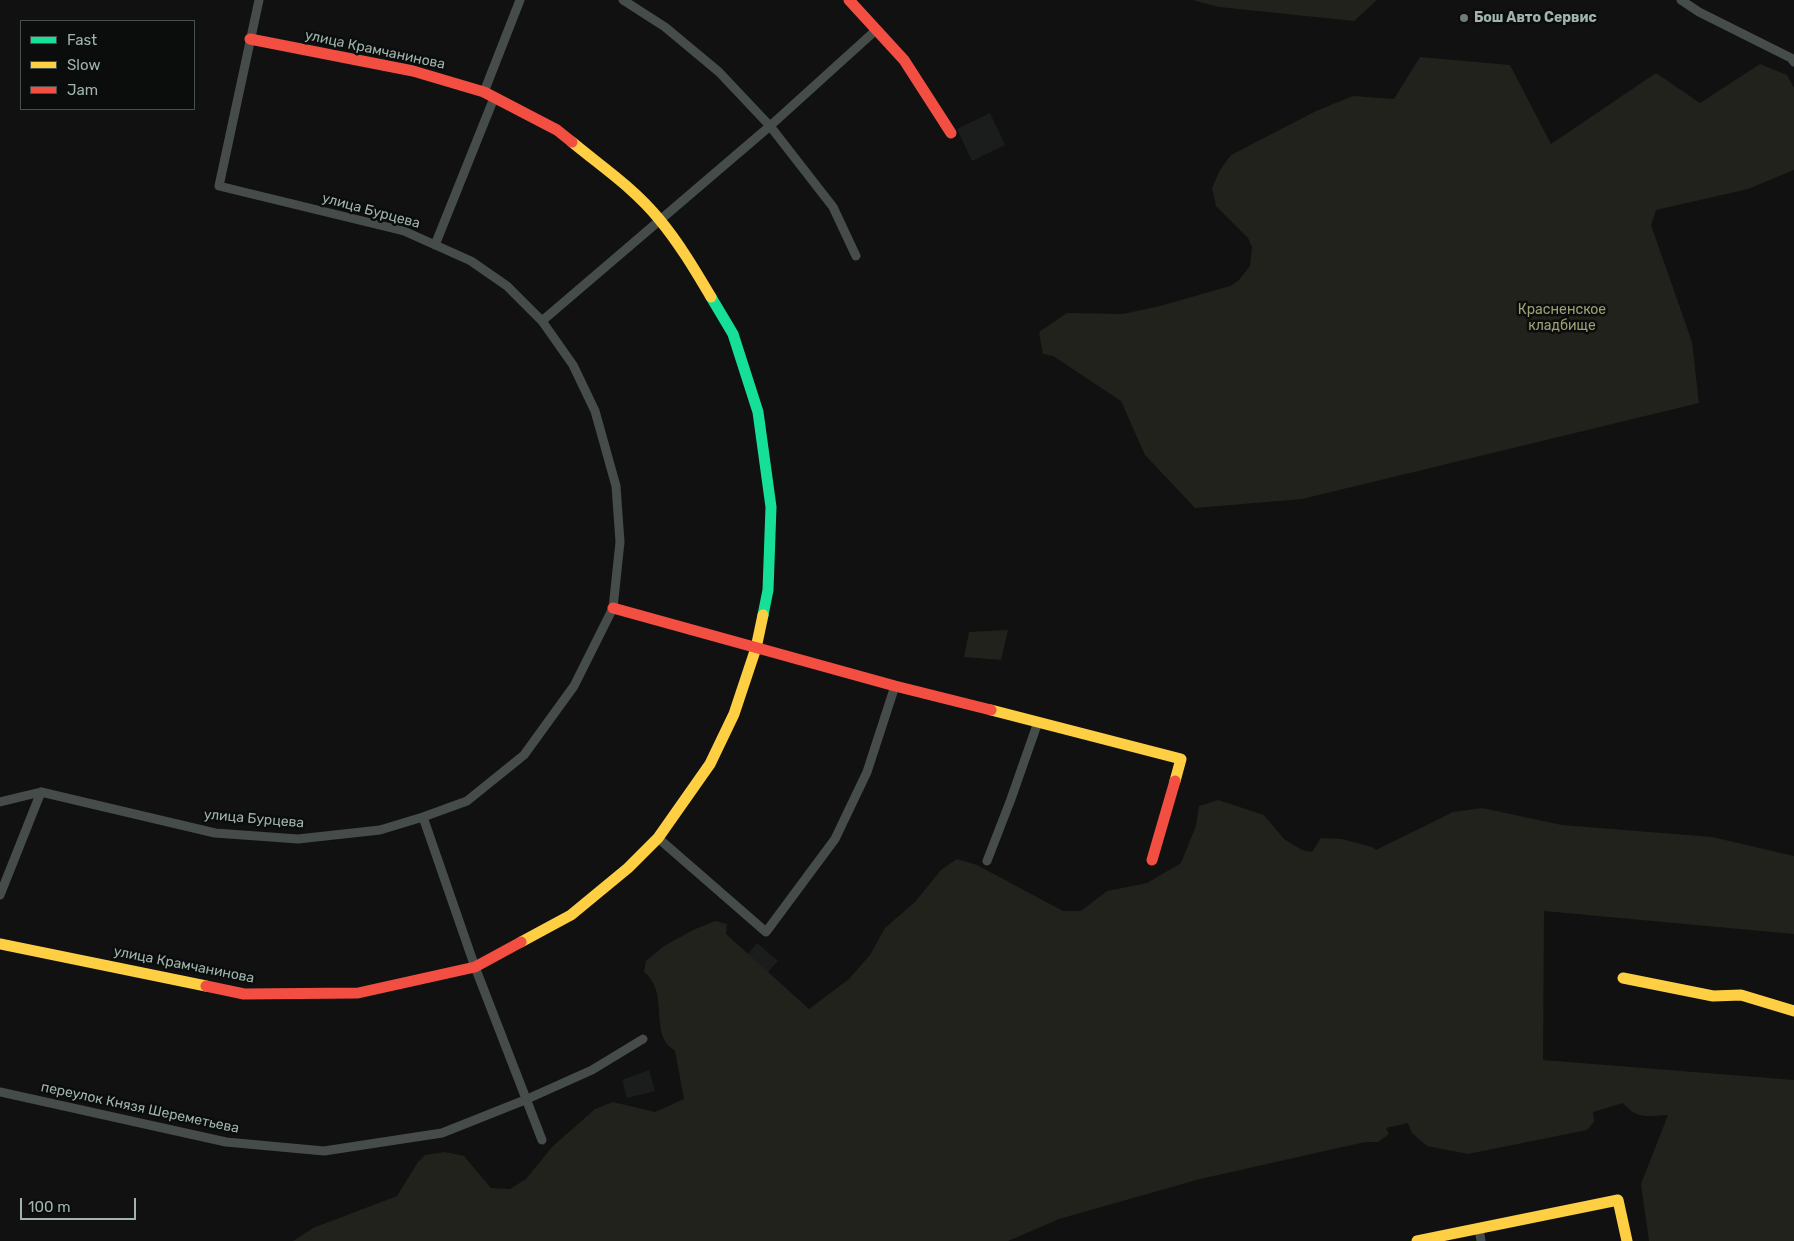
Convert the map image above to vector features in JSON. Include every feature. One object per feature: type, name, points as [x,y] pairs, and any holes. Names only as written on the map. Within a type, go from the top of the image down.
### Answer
[{"type":"street","points":[[250,39],[259,0]]},
{"type":"street","points":[[435,245],[489,95],[520,0]]},
{"type":"street","points":[[623,0],[665,27],[719,72],[770,126],[833,207],[856,256]]},
{"type":"street","points":[[849,0],[904,60],[951,133]]},
{"type":"street","points":[[1681,0],[1699,12],[1791,58],[1794,62]]},
{"type":"street","points":[[542,321],[770,126],[876,30]]},
{"type":"street","name":"улица Крамчанинова","points":[[0,944],[244,994],[358,993],[475,967],[572,915],[628,868],[658,838],[710,764],[734,714],[756,648],[768,590],[771,507],[758,412],[733,334],[692,265],[659,220],[634,194],[557,130],[489,95],[413,71],[250,39]]},
{"type":"street","name":"улица Бурцева","points":[[0,802],[41,792],[215,833],[298,839],[380,830],[423,817],[467,801],[524,755],[574,686],[613,608],[620,542],[616,486],[595,411],[573,365],[542,321],[507,286],[472,261],[404,231],[218,186],[250,39]]},
{"type":"street","points":[[613,608],[895,686],[1181,759],[1152,860]]},
{"type":"street","points":[[658,838],[766,932],[835,839],[867,772],[895,686]]},
{"type":"street","points":[[987,861],[1038,722]]},
{"type":"street","points":[[0,894],[41,792]]},
{"type":"street","points":[[423,817],[475,967],[542,1140]]},
{"type":"street","points":[[1623,978],[1713,996],[1741,995],[1794,1011]]},
{"type":"street","name":"переулок Князя Шереметьева","points":[[0,1092],[226,1142],[324,1151],[442,1133],[525,1100],[592,1070],[642,1039]]},
{"type":"street","points":[[1417,1241],[1618,1200],[1627,1241]]},
{"type":"street","points":[[1479,1228],[1481,1241]]},
{"type":"shaded area","points":[[990,113],[1005,145],[972,161],[957,129]]},
{"type":"shaded area","points":[[757,943],[778,961],[766,974],[746,956]]},
{"type":"shaded area","points":[[649,1070],[655,1091],[627,1098],[622,1080]]},
{"type":"green space","points":[[1192,0],[1377,0],[1354,21],[1219,7]]},
{"type":"green space","name":"Красненское кладбище","points":[[1420,57],[1510,65],[1551,144],[1656,73],[1700,103],[1760,64],[1787,75],[1794,88],[1794,170],[1748,189],[1656,210],[1651,225],[1692,342],[1699,403],[1302,499],[1195,508],[1145,455],[1121,401],[1053,356],[1043,354],[1039,332],[1067,313],[1123,314],[1160,306],[1230,286],[1238,281],[1250,266],[1252,247],[1248,238],[1216,206],[1212,188],[1220,170],[1231,155],[1316,111],[1353,96],[1394,99]]},
{"type":"green space","points":[[1008,630],[1001,660],[964,657],[969,632]]},
{"type":"green space","points":[[1218,800],[1264,815],[1284,839],[1302,850],[1312,852],[1321,838],[1342,839],[1372,847],[1376,850],[1453,812],[1482,808],[1562,825],[1712,837],[1794,856],[1794,934],[1544,911],[1543,1060],[1794,1080],[1794,1241],[1649,1241],[1641,1184],[1668,1115],[1638,1115],[1623,1103],[1593,1112],[1594,1122],[1587,1130],[1468,1154],[1427,1146],[1412,1133],[1408,1123],[1386,1128],[1389,1134],[1378,1142],[1365,1142],[1200,1179],[1059,1219],[1008,1241],[293,1241],[313,1228],[397,1196],[418,1162],[425,1155],[445,1152],[464,1156],[491,1188],[510,1189],[526,1179],[552,1147],[595,1109],[613,1102],[655,1112],[684,1099],[675,1051],[667,1044],[662,1035],[658,997],[651,979],[644,972],[646,961],[664,946],[693,930],[715,921],[727,924],[726,934],[809,1009],[849,979],[870,955],[885,928],[915,902],[941,870],[957,859],[977,865],[1063,911],[1081,911],[1107,891],[1147,883],[1181,863],[1196,826],[1199,806]]},
{"type":"traffic: fast","points":[[711,297],[733,334],[758,412],[771,507],[768,590],[763,615]]},
{"type":"traffic: slow","points":[[572,142],[629,188],[650,208],[680,247],[711,297]]},
{"type":"traffic: slow","points":[[521,942],[571,915],[628,868],[658,838],[710,764],[734,714],[756,648],[763,615]]},
{"type":"traffic: slow","points":[[991,710],[1181,759],[1175,781]]},
{"type":"traffic: slow","points":[[0,944],[206,986]]},
{"type":"traffic: slow","points":[[1623,978],[1713,996],[1741,995],[1794,1011]]},
{"type":"traffic: slow","points":[[1417,1241],[1618,1200],[1627,1241]]},
{"type":"traffic: jam","points":[[849,0],[904,60],[951,133]]},
{"type":"traffic: jam","points":[[250,39],[413,71],[484,92],[557,130],[572,142]]},
{"type":"traffic: jam","points":[[613,608],[895,686],[991,710]]},
{"type":"traffic: jam","points":[[1152,860],[1175,781]]},
{"type":"traffic: jam","points":[[206,986],[244,994],[358,993],[475,967],[521,942]]},
{"type":"place","name":"Бош Авто Сервис","points":[[1464,18]]}]
